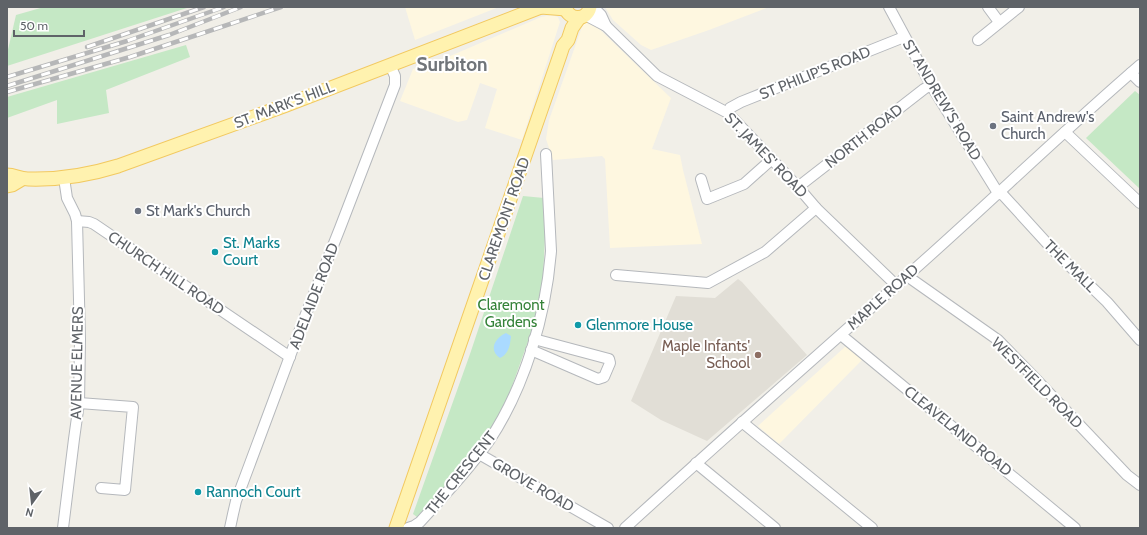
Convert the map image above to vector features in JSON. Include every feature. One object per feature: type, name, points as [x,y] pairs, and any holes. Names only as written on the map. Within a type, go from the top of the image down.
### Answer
[{"type":"main road","name":"ST. MARK'S HILL","points":[[7,175],[12,175],[22,179],[55,179],[96,173],[284,106],[541,7],[578,11]]},
{"type":"main road","name":"CLAREMONT ROAD","points":[[400,528],[563,46],[568,40],[578,11]]},
{"type":"main road","name":"ST. MARK'S HILL","points":[[7,186],[12,185],[22,179]]},
{"type":"street","name":"ST ANDREW'S ROAD","points":[[889,7],[931,85],[998,193]]},
{"type":"street","points":[[988,7],[999,22]]},
{"type":"street","points":[[978,40],[1019,7]]},
{"type":"street","name":"ST. JAMES' ROAD","points":[[578,11],[606,26],[658,76],[728,112],[816,208],[896,285]]},
{"type":"street","name":"ST PHILIP'S ROAD","points":[[728,112],[730,108],[741,102],[904,37]]},
{"type":"street","name":"ADELAIDE ROAD","points":[[230,528],[236,501],[395,85],[395,76],[390,65]]},
{"type":"street","name":"MAPLE ROAD","points":[[625,528],[907,276],[1100,99],[1140,65]]},
{"type":"street","points":[[1131,73],[1140,82]]},
{"type":"street","name":"NORTH ROAD","points":[[798,187],[931,85]]},
{"type":"street","points":[[1065,132],[1140,202]]},
{"type":"street","name":"THE CRESCENT","points":[[400,528],[414,526],[420,522],[464,474],[489,441],[504,416],[519,384],[541,318],[550,267],[551,244],[546,154]]},
{"type":"street","points":[[701,179],[707,199],[744,184],[772,159]]},
{"type":"street","points":[[64,178],[67,198],[77,221]]},
{"type":"street","name":"THE MALL","points":[[998,193],[1003,195],[1055,252],[1107,302],[1140,340]]},
{"type":"street","points":[[616,275],[708,283],[765,252],[816,208]]},
{"type":"street","name":"CHURCH HILL ROAD","points":[[77,221],[94,224],[290,357]]},
{"type":"street","name":"AVENUE ELMERS","points":[[64,528],[79,404],[80,340],[77,221]]},
{"type":"street","name":"WESTFIELD ROAD","points":[[907,276],[998,340],[1127,475],[1140,485]]},
{"type":"street","name":"CLEAVELAND ROAD","points":[[841,335],[1075,528]]},
{"type":"street","points":[[531,350],[598,379],[604,377],[610,363],[608,359],[534,339]]},
{"type":"street","points":[[79,404],[133,407],[126,490],[101,488]]},
{"type":"street","points":[[742,422],[872,528]]},
{"type":"street","name":"GROVE ROAD","points":[[479,454],[608,528]]},
{"type":"street","points":[[696,463],[775,528]]},
{"type":"shaded area","points":[[405,7],[499,7],[415,40]]},
{"type":"shaded area","points":[[605,7],[769,7],[651,50],[641,45],[613,20]]},
{"type":"shaded area","points":[[551,15],[558,17],[560,22],[522,140],[485,128],[497,89],[480,83],[467,120],[458,122],[400,101],[413,69],[425,64],[434,63],[541,17]]},
{"type":"shaded area","points":[[588,22],[593,23],[671,98],[652,149],[680,155],[702,244],[610,248],[605,159],[602,156],[553,160],[546,139],[549,120],[583,24]]},
{"type":"shaded area","points":[[738,279],[807,355],[707,441],[661,420],[631,401],[676,296],[715,298]]},
{"type":"shaded area","points":[[846,346],[862,360],[779,444],[758,426]]},
{"type":"green space","points":[[44,7],[190,7],[7,66],[7,54],[16,15]]},
{"type":"green space","points":[[186,45],[190,57],[106,90],[109,113],[57,124],[57,100],[7,118],[7,97]]},
{"type":"green space","points":[[1135,91],[1140,95],[1140,189],[1086,138]]},
{"type":"green space","name":"Claremont Gardens","points":[[523,196],[544,198],[545,237],[543,278],[536,319],[501,417],[461,473],[417,517],[413,514],[470,354]]},
{"type":"water","points":[[506,333],[511,336],[509,346],[507,352],[500,358],[494,351],[494,344],[502,335]]},
{"type":"railway","points":[[87,47],[204,7]]},
{"type":"railway","points":[[7,77],[127,41],[224,7]]},
{"type":"railway","points":[[7,86],[169,35],[241,7]]},
{"type":"railway","points":[[7,92],[130,57],[281,7]]},
{"type":"place","name":"Saint Andrew's Church","points":[[993,126]]},
{"type":"place","name":"St Mark's Church","points":[[138,211]]},
{"type":"place","name":"St. Marks Court","points":[[215,252]]},
{"type":"place","name":"Glenmore House","points":[[578,325]]},
{"type":"place","name":"Maple Infants' School","points":[[758,355]]},
{"type":"place","name":"Rannoch Court","points":[[198,492]]},
{"type":"district","name":"Surbiton","points":[[452,64]]}]
